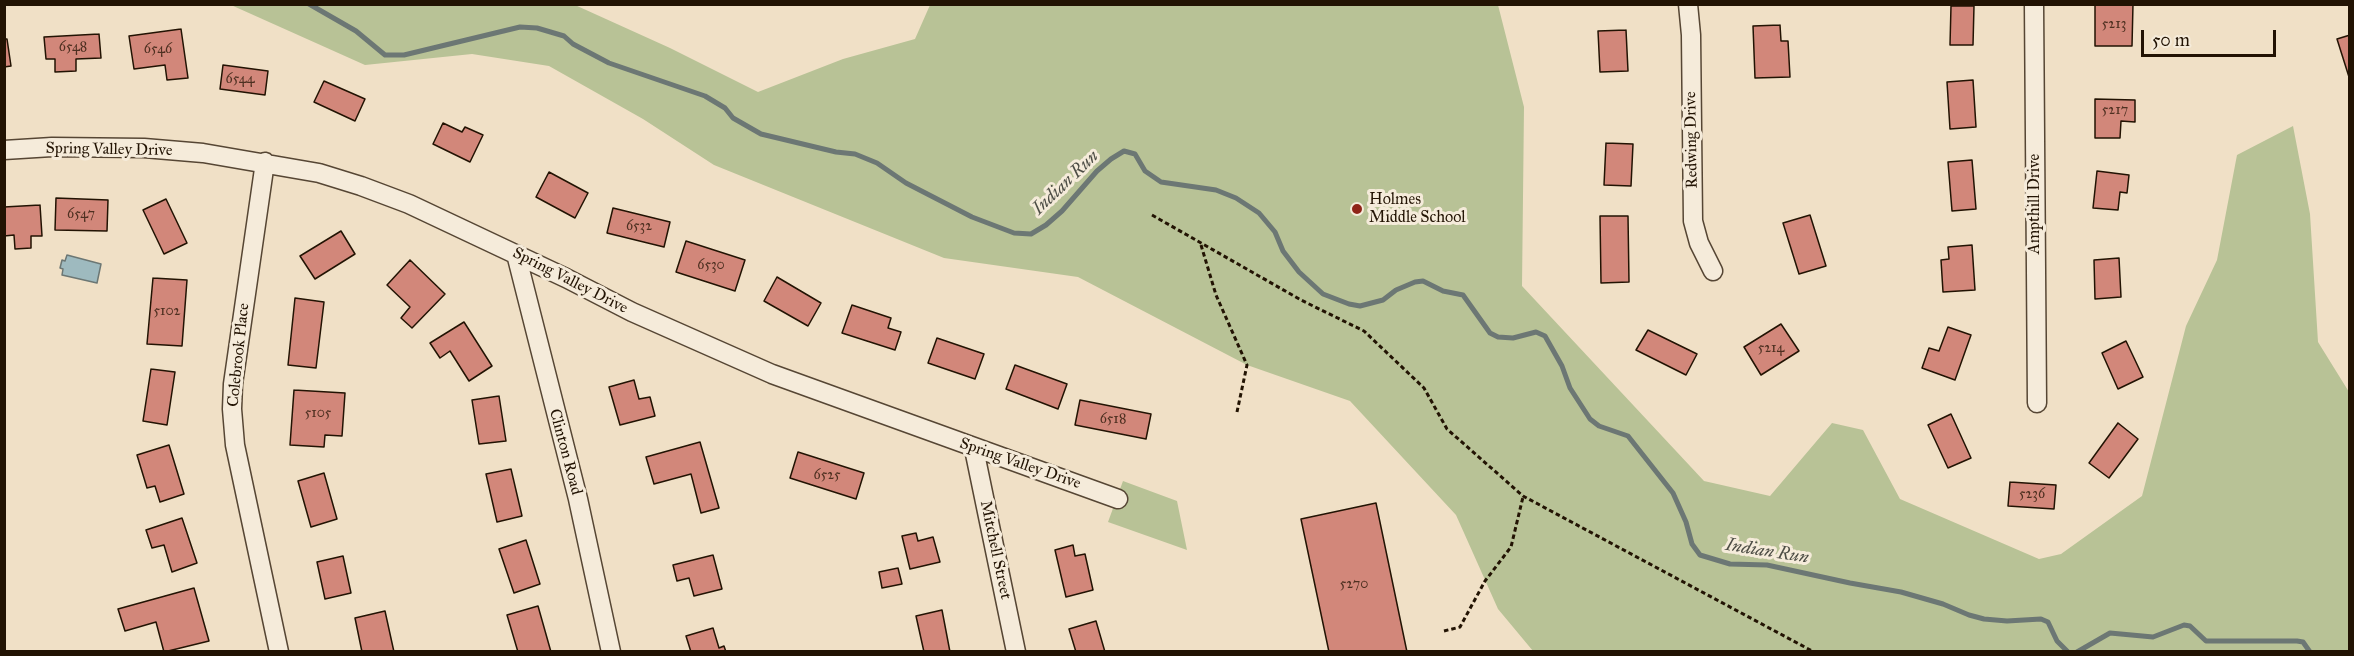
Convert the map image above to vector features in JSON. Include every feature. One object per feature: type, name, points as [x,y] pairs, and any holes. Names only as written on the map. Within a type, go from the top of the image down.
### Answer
[{"type":"street","name":"Redwing Drive","points":[[1688,4],[1691,35],[1693,221],[1699,243],[1713,271]]},
{"type":"street","name":"Ampthill Drive","points":[[2034,4],[2037,403]]},
{"type":"street","name":"Spring Valley Drive","points":[[4,150],[144,148],[203,153],[319,173],[361,186],[409,204],[691,340],[772,374],[1118,500]]},
{"type":"street","name":"Colebrook Place","points":[[265,162],[233,384],[232,410],[235,445],[279,651]]},
{"type":"street","name":"Clinton Road","points":[[516,254],[578,499],[611,651]]},
{"type":"street","name":"Mitchell Street","points":[[974,449],[1016,651]]},
{"type":"path","points":[[1152,215],[1301,300],[1364,331],[1424,388],[1447,429],[1523,496],[1814,651]]},
{"type":"path","points":[[1201,243],[1216,295],[1247,365],[1237,412]]},
{"type":"path","points":[[1444,631],[1460,627],[1485,581],[1511,547],[1523,496]]},
{"type":"green space","points":[[231,5],[575,5],[670,48],[758,92],[843,59],[915,39],[930,5],[1498,5],[1524,107],[1522,286],[1704,481],[1770,496],[1832,423],[1863,430],[1900,499],[2039,559],[2061,554],[2142,496],[2186,326],[2217,260],[2237,155],[2293,126],[2310,214],[2318,342],[2349,392],[2349,651],[1533,651],[1498,609],[1456,515],[1350,401],[1247,365],[1078,277],[944,258],[714,165],[643,119],[549,66],[472,54],[365,65]]},
{"type":"green space","points":[[1123,481],[1177,501],[1187,550],[1108,522]]},
{"type":"water","points":[[67,255],[101,264],[97,283],[62,275],[63,269],[60,268],[62,260],[65,261]]},
{"type":"building","points":[[2095,4],[2133,4],[2132,46],[2095,46]]},
{"type":"building","points":[[1951,6],[1974,6],[1973,45],[1950,45]]},
{"type":"building","points":[[1780,25],[1781,41],[1788,41],[1790,77],[1755,78],[1753,26]]},
{"type":"building","points":[[181,29],[188,78],[167,80],[165,65],[134,69],[129,36]]},
{"type":"building","points":[[1626,30],[1628,71],[1600,72],[1598,31]]},
{"type":"building","points":[[99,34],[101,58],[76,59],[76,71],[55,72],[55,59],[46,59],[44,37]]},
{"type":"building","points":[[2350,35],[2350,76],[2349,77],[2337,39]]},
{"type":"building","points":[[4,39],[7,39],[11,66],[4,67]]},
{"type":"building","points":[[223,65],[268,71],[265,95],[220,89]]},
{"type":"building","points":[[1973,80],[1976,127],[1950,129],[1947,82]]},
{"type":"building","points":[[324,81],[365,99],[355,121],[314,102]]},
{"type":"building","points":[[2095,99],[2135,100],[2135,122],[2121,121],[2120,138],[2095,138]]},
{"type":"building","points":[[443,123],[462,132],[465,127],[483,135],[470,162],[433,144]]},
{"type":"building","points":[[1606,143],[1633,144],[1631,186],[1604,185]]},
{"type":"building","points":[[1972,160],[1976,209],[1952,211],[1948,162]]},
{"type":"building","points":[[2097,171],[2129,175],[2127,193],[2120,192],[2118,210],[2093,208]]},
{"type":"building","points":[[549,172],[588,193],[575,218],[536,197]]},
{"type":"building","points":[[56,198],[108,200],[107,231],[55,230]]},
{"type":"building","points":[[166,199],[187,243],[164,254],[143,210]]},
{"type":"building","points":[[40,205],[42,236],[31,236],[31,248],[15,249],[14,235],[4,236],[4,207]]},
{"type":"building","points":[[613,208],[670,222],[664,247],[607,233]]},
{"type":"building","points":[[1810,215],[1826,266],[1799,274],[1783,223]]},
{"type":"building","points":[[1600,216],[1628,216],[1629,282],[1601,283]]},
{"type":"building","points":[[341,231],[355,254],[315,279],[300,256]]},
{"type":"building","points":[[686,241],[745,260],[735,291],[676,272]]},
{"type":"building","points":[[1972,245],[1975,290],[1943,292],[1941,260],[1949,259],[1948,247]]},
{"type":"building","points":[[2119,258],[2121,297],[2095,299],[2094,260]]},
{"type":"building","points":[[410,260],[445,294],[412,328],[401,318],[410,307],[387,285]]},
{"type":"building","points":[[777,277],[821,303],[808,326],[764,301]]},
{"type":"building","points":[[153,278],[187,280],[182,346],[147,344]]},
{"type":"building","points":[[295,298],[324,302],[316,368],[288,365]]},
{"type":"building","points":[[852,305],[891,318],[888,328],[901,332],[895,350],[842,333]]},
{"type":"building","points":[[464,322],[492,366],[469,381],[450,351],[440,358],[430,343]]},
{"type":"building","points":[[1781,324],[1799,351],[1761,375],[1744,347]]},
{"type":"building","points":[[1948,327],[1971,335],[1955,380],[1922,368],[1929,348],[1939,351]]},
{"type":"building","points":[[1648,330],[1697,354],[1686,375],[1636,350]]},
{"type":"building","points":[[937,338],[984,354],[975,379],[928,363]]},
{"type":"building","points":[[2126,341],[2143,377],[2118,389],[2102,353]]},
{"type":"building","points":[[1015,365],[1067,384],[1058,409],[1006,389]]},
{"type":"building","points":[[151,369],[175,372],[167,425],[143,421]]},
{"type":"building","points":[[634,380],[639,399],[650,397],[655,416],[620,425],[609,387]]},
{"type":"building","points":[[294,390],[345,393],[342,436],[325,435],[324,447],[290,445]]},
{"type":"building","points":[[499,396],[506,441],[479,444],[472,400]]},
{"type":"building","points":[[1080,400],[1151,414],[1146,439],[1075,425]]},
{"type":"building","points":[[1951,414],[1971,458],[1948,468],[1928,425]]},
{"type":"building","points":[[2118,423],[2138,439],[2109,478],[2089,463]]},
{"type":"building","points":[[700,442],[719,508],[701,513],[691,474],[654,484],[646,457]]},
{"type":"building","points":[[169,445],[184,494],[160,502],[155,486],[147,488],[137,455]]},
{"type":"building","points":[[798,452],[864,473],[856,499],[790,478]]},
{"type":"building","points":[[511,469],[522,516],[497,522],[486,474]]},
{"type":"building","points":[[324,473],[337,519],[311,527],[298,481]]},
{"type":"building","points":[[2010,482],[2056,485],[2054,509],[2008,506]]},
{"type":"building","points":[[1376,503],[1407,652],[1329,652],[1301,519]]},
{"type":"building","points":[[182,518],[197,563],[172,572],[164,545],[152,548],[146,530]]},
{"type":"building","points":[[916,533],[918,541],[933,537],[940,562],[910,569],[902,536]]},
{"type":"building","points":[[526,540],[540,584],[514,593],[499,549]]},
{"type":"building","points":[[1073,545],[1075,556],[1085,554],[1093,590],[1066,597],[1055,550]]},
{"type":"building","points":[[713,555],[722,589],[694,596],[689,578],[677,581],[673,565]]},
{"type":"building","points":[[343,556],[351,593],[325,599],[317,562]]},
{"type":"building","points":[[898,568],[902,584],[882,588],[879,572]]},
{"type":"building","points":[[194,588],[209,641],[164,652],[156,622],[125,631],[118,609]]},
{"type":"building","points":[[538,606],[551,652],[518,652],[507,615]]},
{"type":"building","points":[[942,610],[950,652],[924,652],[916,616]]},
{"type":"building","points":[[385,611],[394,652],[362,652],[355,618]]},
{"type":"building","points":[[1096,621],[1105,652],[1076,652],[1069,629]]},
{"type":"building","points":[[713,628],[719,648],[724,646],[726,652],[691,652],[686,636]]},
{"type":"waterway","name":"Indian Run","points":[[309,4],[356,31],[385,55],[404,55],[520,27],[537,28],[564,36],[573,44],[609,63],[705,96],[725,108],[733,118],[761,134],[836,152],[855,154],[877,163],[906,183],[972,217],[1014,233],[1031,234],[1046,225],[1111,159],[1124,151],[1135,154],[1145,171],[1161,182],[1216,190],[1236,198],[1259,213],[1275,232],[1283,251],[1299,272],[1323,294],[1360,306],[1383,300],[1396,290],[1423,281],[1443,291],[1463,295],[1490,333],[1498,337],[1513,338],[1536,332],[1545,336],[1562,366],[1570,388],[1590,419],[1599,426],[1628,436],[1673,493],[1686,522],[1692,544],[1700,555],[1730,564],[1767,565],[1901,592],[1984,619],[2007,621],[2041,619],[2048,622],[2057,641],[2068,652]]},
{"type":"waterway","name":"Indian Run","points":[[2077,652],[2110,633],[2153,637],[2184,625],[2190,626],[2206,641],[2297,641],[2303,642],[2310,652]]},
{"type":"place","name":"Holmes Middle School","points":[[1357,209]]}]
